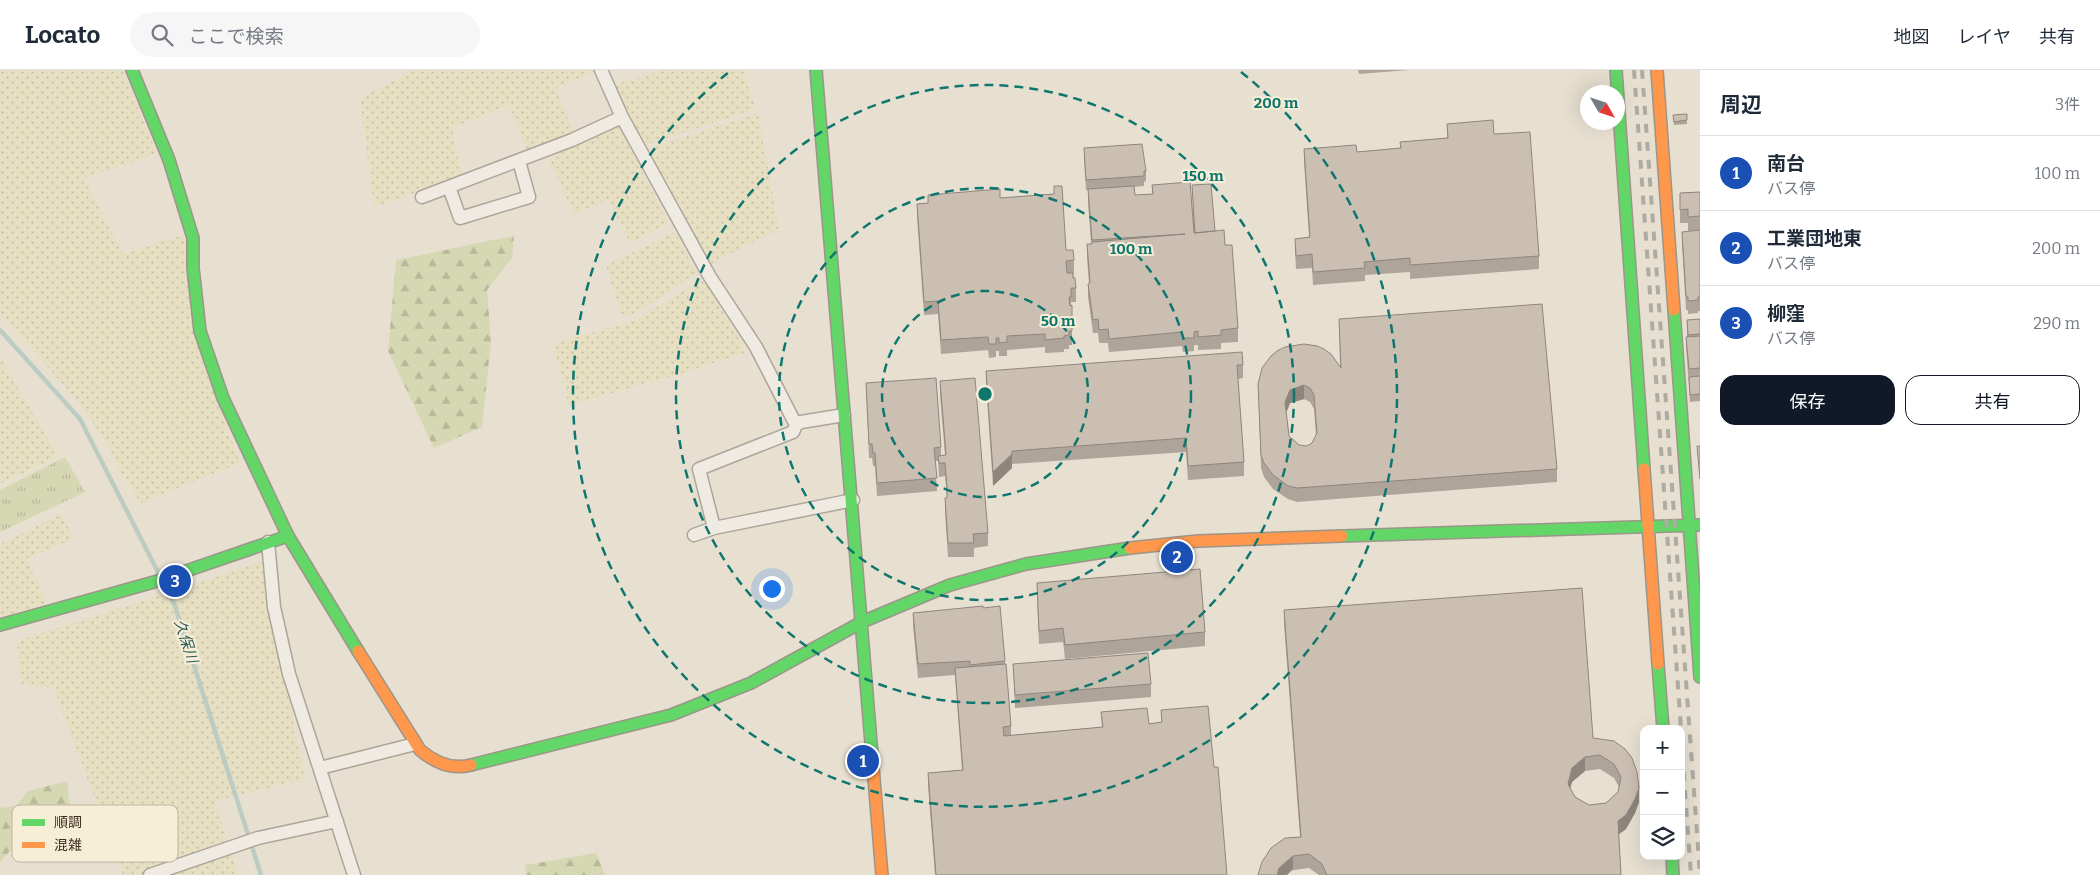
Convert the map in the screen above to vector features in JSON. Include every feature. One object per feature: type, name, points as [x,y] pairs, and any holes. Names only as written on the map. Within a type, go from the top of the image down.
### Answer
[{"type":"street","points":[[132,70],[169,160],[193,238],[193,268],[200,331],[223,398],[288,536],[415,744],[434,762],[448,766],[463,767],[671,715],[751,683],[862,622],[950,586],[979,576],[1026,564],[1134,547],[1198,541],[1694,525]]},
{"type":"street","points":[[601,70],[622,117],[710,277],[756,347],[796,425]]},
{"type":"street","points":[[816,70],[844,415],[853,500],[882,875]]},
{"type":"street","points":[[1616,70],[1647,527],[1663,725]]},
{"type":"street","points":[[1657,70],[1694,525],[1700,677]]},
{"type":"street","points":[[422,197],[519,161],[622,117]]},
{"type":"street","points":[[449,187],[460,218],[529,197],[519,161]]},
{"type":"street","points":[[714,528],[699,469],[793,432],[796,425],[800,422],[844,415]]},
{"type":"street","points":[[694,535],[714,528],[853,500]]},
{"type":"street","points":[[0,625],[154,582],[288,536]]},
{"type":"street","points":[[268,542],[274,607],[289,674],[354,875]]},
{"type":"street","points":[[320,768],[415,744]]},
{"type":"street","points":[[150,875],[258,838],[337,821]]},
{"type":"street","points":[[1672,860],[1673,875]]},
{"type":"shaded area","points":[[0,70],[123,70],[157,154],[84,178],[123,254],[185,234],[200,355],[240,463],[141,503],[121,473],[107,444],[81,405],[0,313]]},
{"type":"shaded area","points":[[414,70],[595,71],[556,88],[574,134],[528,152],[509,105],[452,128],[462,176],[374,207],[360,98]]},
{"type":"shaded area","points":[[662,70],[743,70],[756,109],[644,145],[614,85]]},
{"type":"shaded area","points":[[758,113],[779,229],[709,265],[647,149]]},
{"type":"shaded area","points":[[617,127],[620,128],[668,223],[630,243],[608,200],[574,214],[549,158]]},
{"type":"shaded area","points":[[675,232],[696,273],[637,313],[622,316],[606,265]]},
{"type":"shaded area","points":[[698,282],[705,282],[747,352],[673,376],[569,405],[553,344],[636,320]]},
{"type":"shaded area","points":[[0,357],[58,456],[0,484]]},
{"type":"shaded area","points":[[61,514],[74,538],[26,559],[47,603],[0,618],[0,544]]},
{"type":"shaded area","points":[[262,562],[305,779],[215,801],[238,875],[123,875],[118,862],[178,862],[178,805],[97,805],[54,688],[21,685],[17,641]]},
{"type":"green space","points":[[514,236],[512,258],[487,290],[491,341],[482,427],[434,448],[388,351],[396,260]]},
{"type":"green space","points":[[65,457],[85,492],[0,532],[0,490]]},
{"type":"green space","points":[[67,781],[70,805],[17,805],[28,791]]},
{"type":"green space","points":[[12,806],[12,849],[0,862],[0,808]]},
{"type":"green space","points":[[596,853],[605,875],[526,875],[525,865]]},
{"type":"building","points":[[1687,114],[1687,120],[1674,122],[1673,115]]},
{"type":"building","points":[[1493,120],[1494,134],[1530,132],[1539,256],[1410,265],[1410,258],[1364,262],[1365,268],[1313,272],[1312,254],[1296,256],[1295,239],[1310,237],[1304,149],[1356,145],[1357,152],[1401,148],[1400,142],[1448,138],[1447,124]]},
{"type":"building","points":[[1142,144],[1146,171],[1144,171],[1144,176],[1086,180],[1084,148]]},
{"type":"building","points":[[1190,182],[1194,233],[1224,230],[1225,245],[1232,245],[1238,328],[1221,330],[1221,335],[1198,337],[1198,331],[1194,332],[1194,338],[1183,338],[1182,332],[1109,339],[1108,329],[1099,330],[1098,319],[1093,320],[1088,284],[1090,283],[1087,244],[1185,234],[1092,240],[1088,189],[1134,186],[1135,195],[1153,194],[1152,185]]},
{"type":"building","points":[[1211,184],[1215,231],[1195,233],[1192,185]]},
{"type":"building","points":[[1054,186],[1062,186],[1066,250],[1073,250],[1074,260],[1066,261],[1067,273],[1073,273],[1076,288],[1071,288],[1071,297],[1069,297],[1070,306],[1072,305],[1072,331],[1069,331],[1069,335],[1064,336],[1064,338],[1045,340],[1045,334],[1007,336],[1007,342],[999,343],[999,338],[996,338],[996,344],[989,344],[988,337],[941,340],[938,301],[924,302],[917,204],[928,203],[928,195],[1000,189],[1000,198],[1054,194]]},
{"type":"building","points":[[1700,192],[1700,216],[1688,217],[1688,209],[1680,210],[1680,193]]},
{"type":"building","points":[[1700,230],[1700,297],[1698,297],[1698,300],[1688,301],[1686,296],[1682,232]]},
{"type":"building","points":[[1542,304],[1557,469],[1297,488],[1288,486],[1273,475],[1264,463],[1261,455],[1258,384],[1262,368],[1277,351],[1285,347],[1304,344],[1324,349],[1331,354],[1341,368],[1339,319]],"holes":[[[1304,385],[1310,388],[1314,395],[1317,433],[1312,443],[1307,446],[1299,445],[1289,436],[1285,402],[1290,390]]]},
{"type":"building","points":[[1700,319],[1700,334],[1688,335],[1687,320]]},
{"type":"building","points":[[1700,336],[1700,368],[1689,369],[1686,337]]},
{"type":"building","points":[[1242,352],[1243,365],[1237,365],[1244,462],[1188,466],[1186,438],[1012,451],[1012,454],[993,472],[986,371]]},
{"type":"building","points":[[1700,376],[1700,394],[1690,395],[1689,377]]},
{"type":"building","points":[[936,378],[941,447],[934,448],[937,478],[877,483],[875,453],[873,453],[872,444],[869,444],[866,383]]},
{"type":"building","points":[[975,378],[988,533],[973,534],[974,543],[948,543],[945,463],[939,463],[938,456],[946,455],[940,381]]},
{"type":"building","points":[[1697,446],[1700,446],[1700,479]]},
{"type":"building","points":[[1200,569],[1205,632],[1065,645],[1063,628],[1039,631],[1037,583]]},
{"type":"building","points":[[1582,588],[1593,738],[1614,741],[1625,749],[1632,758],[1637,772],[1639,788],[1635,799],[1626,815],[1618,821],[1621,875],[1327,875],[1322,864],[1309,854],[1293,856],[1279,868],[1277,875],[1258,875],[1262,862],[1271,848],[1285,838],[1301,837],[1284,610]],"holes":[[[1600,755],[1614,764],[1621,777],[1618,792],[1606,803],[1589,805],[1575,797],[1568,784],[1572,768],[1585,757]]]},
{"type":"building","points":[[983,606],[983,608],[1000,606],[1005,661],[970,665],[970,661],[918,664],[913,613]]},
{"type":"building","points":[[1148,653],[1151,684],[1015,695],[1013,664]]},
{"type":"building","points":[[1006,664],[1011,726],[1003,727],[1004,736],[1103,727],[1101,712],[1147,708],[1149,724],[1162,722],[1161,710],[1208,706],[1214,767],[1218,767],[1227,875],[936,875],[928,773],[963,770],[955,668]]},
{"type":"waterway","name":"久保川","points":[[0,330],[80,419],[160,576]]},
{"type":"waterway","name":"久保川","points":[[164,583],[175,606],[261,875]]},
{"type":"railway","points":[[1634,70],[1681,725]]},
{"type":"railway","points":[[1642,70],[1700,875]]},
{"type":"railway","points":[[1683,770],[1691,875]]},
{"type":"traffic: fast","points":[[132,70],[169,160],[193,238],[193,268],[200,331],[223,398],[288,536],[358,651]]},
{"type":"traffic: fast","points":[[816,70],[872,755]]},
{"type":"traffic: fast","points":[[1616,70],[1644,469]]},
{"type":"traffic: fast","points":[[1674,310],[1700,677]]},
{"type":"traffic: fast","points":[[1342,536],[1700,525]]},
{"type":"traffic: fast","points":[[0,625],[154,582],[288,536]]},
{"type":"traffic: fast","points":[[471,765],[671,715],[751,683],[862,622],[950,585],[1026,564],[1130,548]]},
{"type":"traffic: fast","points":[[1658,664],[1663,725]]},
{"type":"traffic: fast","points":[[1672,860],[1673,875]]},
{"type":"traffic: slow","points":[[1657,70],[1674,310]]},
{"type":"traffic: slow","points":[[1644,469],[1658,664]]},
{"type":"traffic: slow","points":[[1130,548],[1198,541],[1342,536]]},
{"type":"traffic: slow","points":[[358,651],[420,750],[431,758],[450,766],[471,765]]},
{"type":"traffic: slow","points":[[872,755],[882,875]]},
{"type":"place","name":"工業団地東","points":[[1177,557]]},
{"type":"place","name":"柳窪","points":[[175,581]]},
{"type":"place","name":"南台","points":[[863,761]]}]
